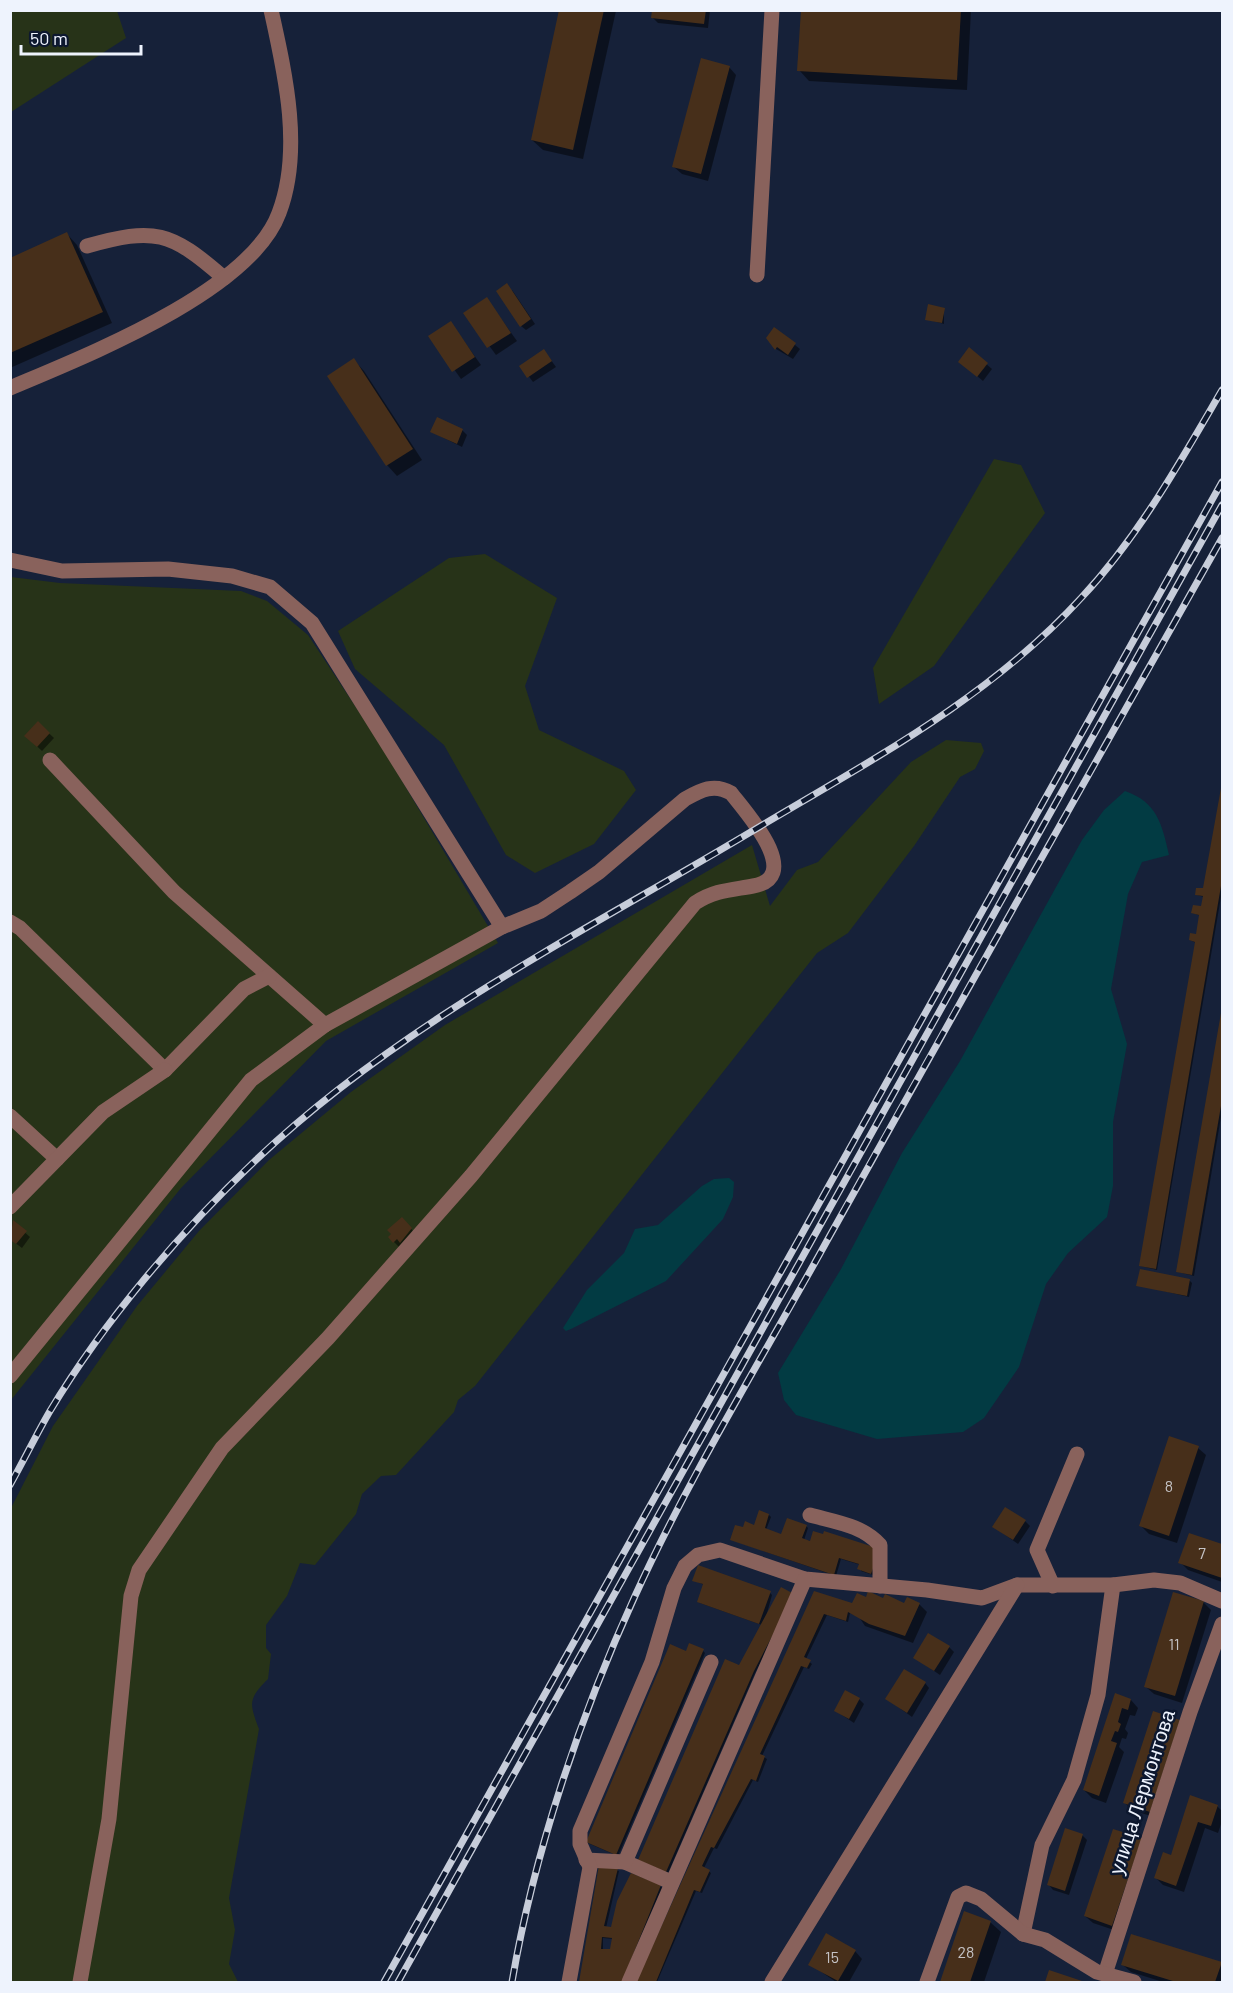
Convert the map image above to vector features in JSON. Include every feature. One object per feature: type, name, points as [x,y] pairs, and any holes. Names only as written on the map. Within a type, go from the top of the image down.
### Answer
[{"type":"street","points":[[10,388],[122,338],[194,301],[242,263],[261,242],[279,213],[287,173],[290,128],[287,88],[271,10]]},
{"type":"street","points":[[757,275],[772,10]]},
{"type":"street","points":[[87,246],[128,235],[156,236],[183,246],[224,278]]},
{"type":"street","points":[[10,560],[62,571],[168,569],[232,576],[270,587],[312,623],[502,927]]},
{"type":"street","points":[[50,760],[174,892],[326,1025]]},
{"type":"street","points":[[10,1377],[251,1080],[326,1025],[502,927],[541,911],[599,872],[685,799],[700,790],[723,788],[731,793],[771,848],[773,871],[767,881],[755,886],[723,889],[695,903],[471,1176],[328,1338],[222,1448],[140,1570],[131,1596],[109,1819],[80,1983]]},
{"type":"street","points":[[10,922],[20,928],[165,1070]]},
{"type":"street","points":[[10,1207],[103,1112],[165,1070],[244,989],[269,976]]},
{"type":"street","points":[[10,1116],[57,1159]]},
{"type":"street","points":[[1053,1586],[1037,1550],[1077,1454]]},
{"type":"street","points":[[810,1515],[856,1527],[872,1536],[880,1545],[880,1586]]},
{"type":"street","points":[[569,1983],[590,1867],[580,1844],[580,1831],[652,1662],[674,1588],[686,1566],[698,1555],[720,1550],[805,1579],[982,1598],[1017,1585],[1113,1585],[1163,1581],[1180,1583],[1222,1601]]},
{"type":"street","points":[[629,1983],[671,1882],[805,1579]]},
{"type":"street","points":[[772,1983],[1017,1585]]},
{"type":"street","points":[[1023,1934],[1042,1845],[1074,1780],[1098,1695],[1113,1585]]},
{"type":"street","name":"улица Лермонтова","points":[[1098,1976],[1222,1624]]},
{"type":"street","points":[[625,1862],[711,1662]]},
{"type":"street","points":[[586,1860],[625,1862],[671,1882]]},
{"type":"street","points":[[927,1983],[958,1897],[966,1893],[981,1899],[1023,1934],[1045,1940],[1098,1976],[1134,1983]]},
{"type":"shaded area","points":[[11,10],[117,11],[126,38],[11,112]]},
{"type":"shaded area","points":[[994,459],[1021,465],[1045,513],[934,666],[879,704],[873,668]]},
{"type":"shaded area","points":[[485,554],[557,598],[525,686],[539,730],[624,771],[636,790],[594,844],[535,873],[506,855],[444,745],[355,669],[338,631],[449,558]]},
{"type":"shaded area","points":[[11,577],[60,583],[241,591],[267,601],[308,635],[379,742],[498,943],[326,1041],[181,1188],[11,1400]]},
{"type":"shaded area","points":[[946,740],[981,743],[984,751],[975,769],[960,777],[914,846],[848,933],[817,953],[475,1386],[458,1400],[454,1412],[396,1475],[381,1476],[362,1494],[356,1514],[315,1565],[300,1563],[287,1596],[266,1625],[266,1648],[271,1654],[268,1679],[252,1702],[259,1729],[229,1898],[235,1930],[229,1964],[238,1982],[11,1982],[10,1510],[53,1426],[137,1306],[199,1231],[269,1160],[351,1092],[445,1025],[752,845],[770,906],[797,870],[818,862],[911,762]]},
{"type":"shaded area","points":[[1125,791],[1144,801],[1151,808],[1164,833],[1169,855],[1142,862],[1128,894],[1111,989],[1127,1044],[1113,1122],[1113,1186],[1107,1217],[1068,1253],[1046,1284],[1019,1367],[984,1418],[963,1432],[877,1439],[796,1415],[784,1400],[778,1373],[841,1269],[902,1153],[960,1061],[1082,840],[1104,810]]},
{"type":"shaded area","points":[[729,1178],[734,1182],[733,1197],[723,1219],[666,1281],[571,1329],[566,1331],[563,1328],[587,1290],[624,1253],[635,1229],[658,1225],[702,1186],[714,1179]]},
{"type":"building","points":[[559,10],[604,10],[573,150],[531,140]]},
{"type":"building","points":[[652,10],[706,10],[704,24],[651,18]]},
{"type":"building","points":[[801,10],[961,10],[957,80],[797,71]]},
{"type":"building","points":[[701,58],[730,66],[701,174],[672,167]]},
{"type":"building","points":[[67,232],[103,312],[10,353],[10,258]]},
{"type":"building","points":[[507,283],[531,319],[520,327],[496,291]]},
{"type":"building","points":[[487,297],[511,333],[487,348],[463,313]]},
{"type":"building","points":[[928,304],[945,308],[942,323],[925,320]]},
{"type":"building","points":[[451,321],[475,357],[452,372],[428,336]]},
{"type":"building","points":[[774,327],[796,343],[788,355],[777,347],[775,350],[766,338]]},
{"type":"building","points":[[969,347],[988,363],[977,377],[958,362]]},
{"type":"building","points":[[544,349],[552,361],[527,378],[519,366]]},
{"type":"building","points":[[354,358],[413,449],[386,466],[327,376]]},
{"type":"building","points":[[437,417],[463,429],[457,444],[430,432]]},
{"type":"building","points":[[38,721],[50,733],[37,747],[24,736]]},
{"type":"building","points":[[1221,788],[1222,880],[1156,1269],[1139,1266],[1195,942],[1189,940],[1190,933],[1196,934],[1199,915],[1191,913],[1193,905],[1201,906],[1203,896],[1195,895],[1196,888],[1203,888]]},
{"type":"building","points":[[1221,1013],[1222,1100],[1192,1275],[1176,1272]]},
{"type":"building","points":[[402,1217],[412,1228],[400,1243],[397,1239],[393,1243],[388,1237],[391,1234],[387,1230]]},
{"type":"building","points":[[13,1220],[27,1231],[16,1244],[10,1240]]},
{"type":"building","points":[[1140,1269],[1190,1279],[1187,1296],[1136,1286]]},
{"type":"building","points":[[1169,1436],[1199,1446],[1169,1536],[1139,1526]]},
{"type":"building","points":[[1005,1507],[1026,1520],[1013,1540],[992,1527]]},
{"type":"building","points":[[759,1510],[769,1514],[765,1528],[781,1534],[787,1518],[807,1525],[802,1538],[810,1541],[813,1531],[823,1534],[824,1531],[880,1549],[871,1574],[857,1569],[859,1564],[839,1558],[834,1575],[730,1540],[735,1525],[743,1527],[745,1521],[754,1525]]},
{"type":"building","points":[[1189,1533],[1222,1544],[1222,1578],[1178,1563]]},
{"type":"building","points":[[698,1565],[771,1591],[759,1624],[697,1602],[703,1584],[692,1581]]},
{"type":"building","points":[[781,1587],[794,1594],[754,1671],[666,1872],[638,1860],[725,1659],[739,1665]]},
{"type":"building","points":[[814,1591],[852,1603],[857,1593],[866,1597],[868,1591],[883,1598],[885,1594],[904,1603],[907,1597],[920,1603],[905,1636],[869,1624],[848,1612],[846,1621],[824,1614],[804,1657],[811,1660],[807,1668],[801,1666],[760,1754],[765,1756],[756,1781],[751,1779],[714,1848],[711,1847],[702,1866],[710,1870],[700,1892],[694,1890],[656,1982],[636,1982]]},
{"type":"building","points":[[1173,1592],[1204,1601],[1175,1696],[1144,1687]]},
{"type":"building","points":[[928,1633],[950,1646],[934,1671],[913,1658]]},
{"type":"building","points":[[689,1643],[704,1649],[616,1855],[586,1842],[670,1644],[686,1651]]},
{"type":"building","points":[[904,1669],[926,1682],[907,1713],[885,1699]]},
{"type":"building","points":[[845,1690],[860,1698],[849,1719],[834,1711]]},
{"type":"building","points":[[1115,1693],[1131,1699],[1128,1710],[1122,1708],[1118,1722],[1121,1724],[1111,1741],[1117,1743],[1099,1796],[1083,1790]]},
{"type":"building","points":[[1153,1711],[1180,1720],[1150,1812],[1123,1803]]},
{"type":"building","points":[[1190,1795],[1218,1805],[1211,1826],[1198,1822],[1176,1886],[1154,1878],[1163,1852],[1171,1855]]},
{"type":"building","points":[[1065,1828],[1083,1834],[1065,1891],[1047,1885]]},
{"type":"building","points":[[1113,1829],[1142,1838],[1112,1926],[1084,1916]]},
{"type":"building","points":[[599,1865],[618,1868],[604,1926],[611,1927],[617,1901],[631,1873],[661,1885],[622,1982],[579,1982]],"holes":[[[602,1937],[612,1938],[610,1949],[601,1949]]]},
{"type":"building","points":[[964,1911],[991,1921],[970,1982],[940,1982]]},
{"type":"building","points":[[826,1933],[856,1950],[838,1981],[808,1965]]},
{"type":"building","points":[[1131,1934],[1222,1962],[1215,1982],[1176,1982],[1121,1965]]},
{"type":"building","points":[[1049,1970],[1082,1981],[1045,1982]]},
{"type":"railway","points":[[10,1485],[50,1411],[94,1344],[172,1247],[256,1160],[311,1111],[431,1023],[557,945],[881,754],[967,698],[1007,667],[1046,634],[1103,574],[1158,498],[1222,390]]},
{"type":"railway","points":[[384,1982],[1222,482]]},
{"type":"railway","points":[[398,1982],[1222,505]]},
{"type":"railway","points":[[512,1982],[533,1884],[561,1786],[615,1642],[657,1550],[728,1416],[1222,538]]}]
